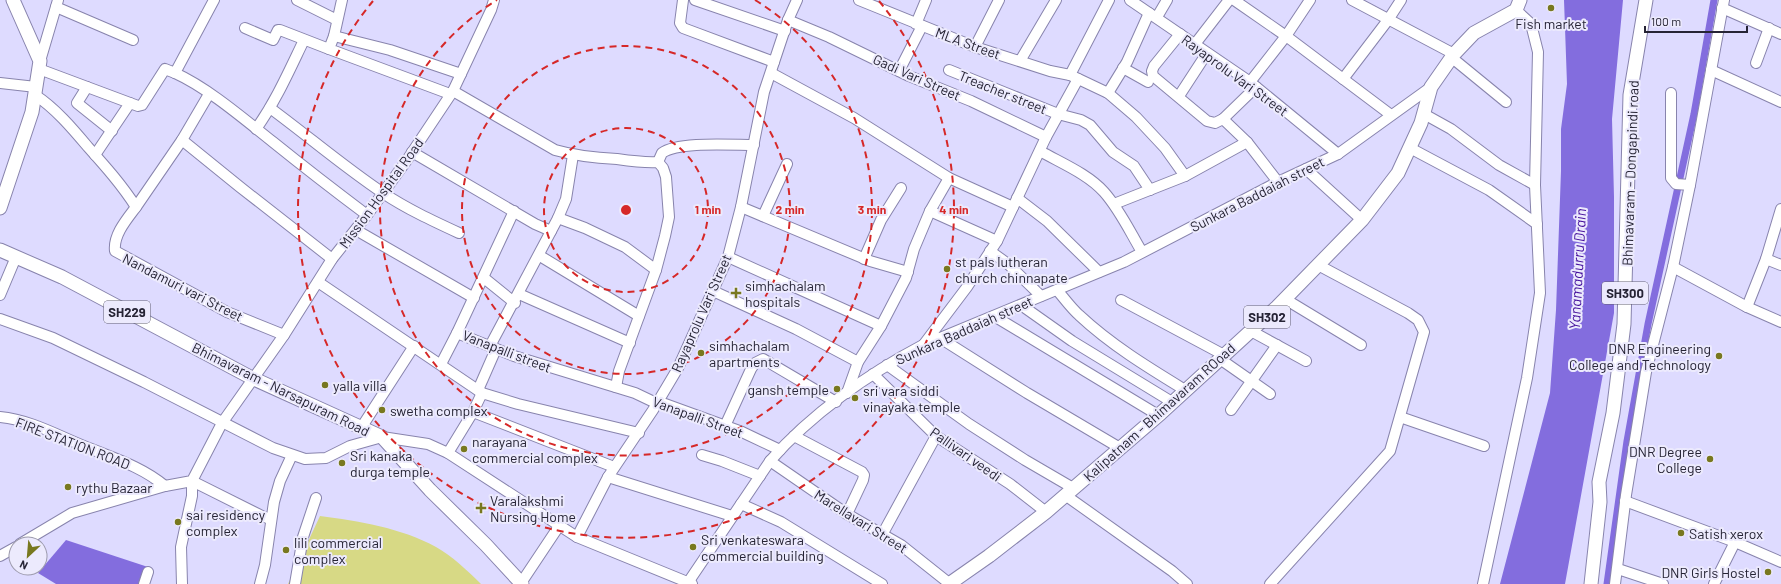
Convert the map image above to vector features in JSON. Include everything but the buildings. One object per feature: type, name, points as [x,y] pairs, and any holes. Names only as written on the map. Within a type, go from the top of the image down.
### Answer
[{"type":"main road","points":[[0,208],[32,112],[40,65],[13,0]]},
{"type":"main road","name":"Bhimavaram - Dongapindi road","points":[[1591,584],[1600,502],[1598,482],[1612,413],[1624,324],[1630,95],[1646,0]]},
{"type":"main road","name":"Kalipatnam - Bhimavaram ROoad","points":[[949,584],[989,556],[1046,512],[1158,415],[1286,299],[1362,220],[1398,173],[1424,114],[1431,87],[1453,55],[1474,33],[1518,5]]},
{"type":"main road","name":"Bhimavaram - Narsapuram Road","points":[[0,250],[62,277],[252,378],[382,437],[430,490],[486,545],[521,584]]},
{"type":"street","points":[[175,73],[214,0]]},
{"type":"street","points":[[297,0],[337,20]]},
{"type":"street","points":[[328,49],[334,36],[342,0]]},
{"type":"street","name":"Mission Hospital Road","points":[[252,378],[284,335],[332,259],[356,230],[383,193],[451,93],[491,10],[494,0]]},
{"type":"street","points":[[683,0],[680,23],[683,28],[774,62]]},
{"type":"street","points":[[695,0],[784,31]]},
{"type":"street","name":"Rayaprolu Vari Street","points":[[578,537],[608,477],[639,432],[678,368],[728,258],[741,207],[764,92],[784,31],[797,0]]},
{"type":"street","name":"MLA Street","points":[[859,0],[975,46],[1074,77],[1108,93],[1136,117],[1165,148],[1185,176]]},
{"type":"street","points":[[899,72],[919,25],[926,0]]},
{"type":"street","points":[[975,46],[1000,0]]},
{"type":"street","points":[[1020,61],[1056,0]]},
{"type":"street","points":[[923,345],[967,287],[996,241],[1058,114],[1109,0]]},
{"type":"street","name":"Rayaprolu Vari Street","points":[[1130,0],[1253,85],[1338,154]]},
{"type":"street","points":[[1108,93],[1153,15],[1167,0]]},
{"type":"street","points":[[1195,44],[1230,0]]},
{"type":"street","points":[[1234,0],[1286,36],[1391,115]]},
{"type":"street","points":[[1180,34],[1154,66],[1152,71],[1153,76],[1179,96],[1207,121],[1215,123],[1222,118],[1253,85],[1310,0]]},
{"type":"street","points":[[1352,0],[1453,55],[1506,102]]},
{"type":"street","points":[[1343,78],[1388,20],[1401,0]]},
{"type":"street","points":[[133,40],[57,4],[40,65],[87,87],[138,106],[142,105],[165,69],[175,73],[209,94],[256,128],[367,215]]},
{"type":"street","points":[[1616,584],[1625,501],[1646,372],[1673,267],[1684,184],[1711,70],[1723,4],[1781,34]]},
{"type":"street","points":[[1483,584],[1528,370],[1540,294],[1535,185],[1538,52],[1531,24],[1518,5]]},
{"type":"street","name":"Gadi Vari Street","points":[[788,20],[829,37],[899,72],[971,101],[1046,137]]},
{"type":"street","points":[[245,28],[270,40],[273,40],[278,30],[280,30],[328,49],[451,93],[555,150],[573,155],[658,162]]},
{"type":"street","points":[[1756,63],[1769,28]]},
{"type":"street","points":[[334,36],[390,50],[461,74]]},
{"type":"street","points":[[256,128],[283,86],[304,40]]},
{"type":"street","points":[[1179,96],[1207,53]]},
{"type":"street","points":[[1123,68],[1148,82]]},
{"type":"street","name":"Treacher street","points":[[949,70],[1058,114],[1081,120],[1090,125],[1113,152],[1134,166],[1150,190]]},
{"type":"street","points":[[1711,70],[1781,102]]},
{"type":"street","points":[[771,73],[854,118],[949,178],[1015,202],[1047,221],[1099,272]]},
{"type":"street","points":[[0,83],[36,91],[95,154],[116,179],[136,207],[182,140],[209,94]]},
{"type":"street","points":[[87,87],[77,103],[112,131]]},
{"type":"street","name":"Sunkara Baddaiah street","points":[[689,583],[732,516],[770,461],[794,436],[873,374],[923,345],[1099,272],[1142,252],[1278,182],[1338,154],[1431,87]]},
{"type":"street","points":[[1671,93],[1671,178],[1684,184]]},
{"type":"street","points":[[95,154],[130,103]]},
{"type":"street","points":[[270,108],[322,150],[383,193],[408,209],[459,233]]},
{"type":"street","points":[[1424,114],[1451,129],[1499,165],[1535,185]]},
{"type":"street","points":[[1222,118],[1247,142],[1278,182]]},
{"type":"street","points":[[182,140],[332,259]]},
{"type":"street","points":[[1114,204],[1185,176],[1247,142]]},
{"type":"street","points":[[658,162],[662,153],[669,148],[694,145],[754,145]]},
{"type":"street","points":[[1410,148],[1489,190],[1537,224]]},
{"type":"street","points":[[1040,150],[1084,176],[1103,191],[1114,204],[1142,252]]},
{"type":"street","points":[[412,152],[535,224],[551,230]]},
{"type":"street","points":[[448,453],[473,412],[493,348],[517,298],[540,256],[566,199],[573,155]]},
{"type":"street","points":[[616,387],[619,371],[656,270],[669,217],[666,177],[663,168],[658,162]]},
{"type":"street","points":[[764,216],[787,164]]},
{"type":"street","points":[[1306,169],[1362,220]]},
{"type":"street","points":[[847,393],[858,362],[881,326],[908,272],[914,249],[930,211],[949,178]]},
{"type":"street","points":[[864,259],[881,220],[900,188]]},
{"type":"street","name":"Nandamuri vari Street","points":[[136,207],[119,232],[114,246],[115,251],[227,312],[284,335]]},
{"type":"street","points":[[741,207],[864,259],[908,272]]},
{"type":"street","points":[[1747,307],[1766,259],[1781,210]]},
{"type":"street","name":"Vanapalli street","points":[[514,211],[457,333],[493,348],[553,369],[616,387]]},
{"type":"street","points":[[930,211],[996,241]]},
{"type":"street","points":[[558,218],[585,228],[624,247],[656,270]]},
{"type":"street","points":[[356,230],[474,298]]},
{"type":"street","points":[[990,251],[1008,264],[1041,296]]},
{"type":"street","points":[[540,256],[639,316]]},
{"type":"street","points":[[0,295],[16,257]]},
{"type":"street","points":[[728,258],[881,326]]},
{"type":"street","points":[[1766,259],[1781,266]]},
{"type":"street","points":[[1270,584],[1390,451],[1423,339],[1424,332],[1418,320],[1408,313],[1318,265]]},
{"type":"street","points":[[1673,267],[1747,307],[1781,322]]},
{"type":"street","points":[[484,278],[517,298],[630,343]]},
{"type":"street","points":[[318,282],[480,391],[518,404],[639,432]]},
{"type":"street","points":[[1057,290],[1078,315],[1094,328],[1145,366],[1185,390]]},
{"type":"street","points":[[713,291],[796,328],[858,362]]},
{"type":"street","points":[[1286,299],[1361,345]]},
{"type":"street","points":[[1121,300],[1222,357],[1270,394]]},
{"type":"street","points":[[1021,304],[1072,341],[1172,402]]},
{"type":"street","points":[[994,316],[1158,415]]},
{"type":"street","points":[[0,319],[53,338],[144,382],[273,448],[305,459],[326,458],[350,446],[382,437],[428,444],[448,453],[578,537],[689,583]]},
{"type":"street","points":[[1251,331],[1306,360]]},
{"type":"street","points":[[441,364],[457,333]]},
{"type":"street","points":[[940,338],[1027,393],[1120,448]]},
{"type":"street","points":[[1231,410],[1278,345]]},
{"type":"street","points":[[361,428],[414,346]]},
{"type":"street","points":[[725,426],[751,369],[755,363],[763,359],[836,402]]},
{"type":"street","points":[[887,365],[1069,492],[1187,584]]},
{"type":"street","name":"Pallivari veedi","points":[[873,374],[936,436],[1010,484],[1046,512]]},
{"type":"street","points":[[182,584],[181,547],[192,496],[192,481],[222,423],[252,378]]},
{"type":"street","name":"Vanapalli Street","points":[[616,387],[635,393],[656,403],[665,404],[742,432],[780,450]]},
{"type":"street","points":[[473,412],[614,467]]},
{"type":"street","name":"FIRE STATION ROAD","points":[[0,417],[34,425],[108,455],[142,470],[165,486]]},
{"type":"street","points":[[1400,417],[1484,446]]},
{"type":"street","points":[[794,436],[862,472],[864,475],[863,480],[847,514]]},
{"type":"street","points":[[882,535],[936,436]]},
{"type":"street","points":[[260,584],[265,565],[270,519],[280,481],[292,455]]},
{"type":"street","points":[[702,455],[760,476]]},
{"type":"street","name":"Marellavari Street","points":[[770,461],[847,514],[901,545],[949,584]]},
{"type":"street","points":[[608,477],[732,516]]},
{"type":"street","points":[[33,536],[72,513],[165,486],[192,481],[270,519]]},
{"type":"street","points":[[295,584],[303,537],[316,498]]},
{"type":"street","points":[[1625,501],[1735,542],[1781,562]]},
{"type":"street","points":[[741,504],[781,522],[882,584]]},
{"type":"street","points":[[521,584],[559,526]]},
{"type":"street","points":[[1714,584],[1735,542]]},
{"type":"street","points":[[1618,569],[1663,584]]},
{"type":"street","points":[[144,584],[148,572]]},
{"type":"green space","points":[[320,516],[380,526],[423,540],[448,554],[481,584],[288,584]]},
{"type":"water","name":"Yanamadurru Drain","points":[[1564,0],[1623,0],[1612,119],[1614,313],[1565,584],[1500,584],[1550,393],[1556,310],[1561,129],[1567,84]]},
{"type":"water","points":[[66,540],[148,567],[142,584],[56,584],[43,576],[48,576],[48,561]]},
{"type":"waterway","points":[[1607,584],[1627,441],[1648,324],[1694,114],[1714,0]]},
{"type":"place","name":"Fish market","points":[[1551,8]]},
{"type":"place","name":"st pals lutheran church chinnapate","points":[[947,269]]},
{"type":"place","name":"simhachalam hospitals","points":[[736,293]]},
{"type":"place","name":"simhachalam apartments","points":[[701,353]]},
{"type":"place","name":"DNR Engineering College and Technology","points":[[1719,356]]},
{"type":"place","name":"yalla villa","points":[[325,385]]},
{"type":"place","name":"gansh temple","points":[[837,389]]},
{"type":"place","name":"sri vara siddi vinayaka temple","points":[[855,398]]},
{"type":"place","name":"swetha complex","points":[[382,410]]},
{"type":"place","name":"narayana commercial complex","points":[[464,449]]},
{"type":"place","name":"DNR Degree College","points":[[1710,459]]},
{"type":"place","name":"Sri kanaka durga temple","points":[[342,463]]},
{"type":"place","name":"rythu Bazaar","points":[[68,487]]},
{"type":"place","name":"Varalakshmi Nursing Home","points":[[481,508]]},
{"type":"place","name":"sai residency complex","points":[[178,522]]},
{"type":"place","name":"Satish xerox","points":[[1681,533]]},
{"type":"place","name":"Sri venkateswara commercial building","points":[[693,547]]},
{"type":"place","name":"lili commercial complex","points":[[286,550]]},
{"type":"place","name":"DNR Girls Hostel","points":[[1768,572]]}]
